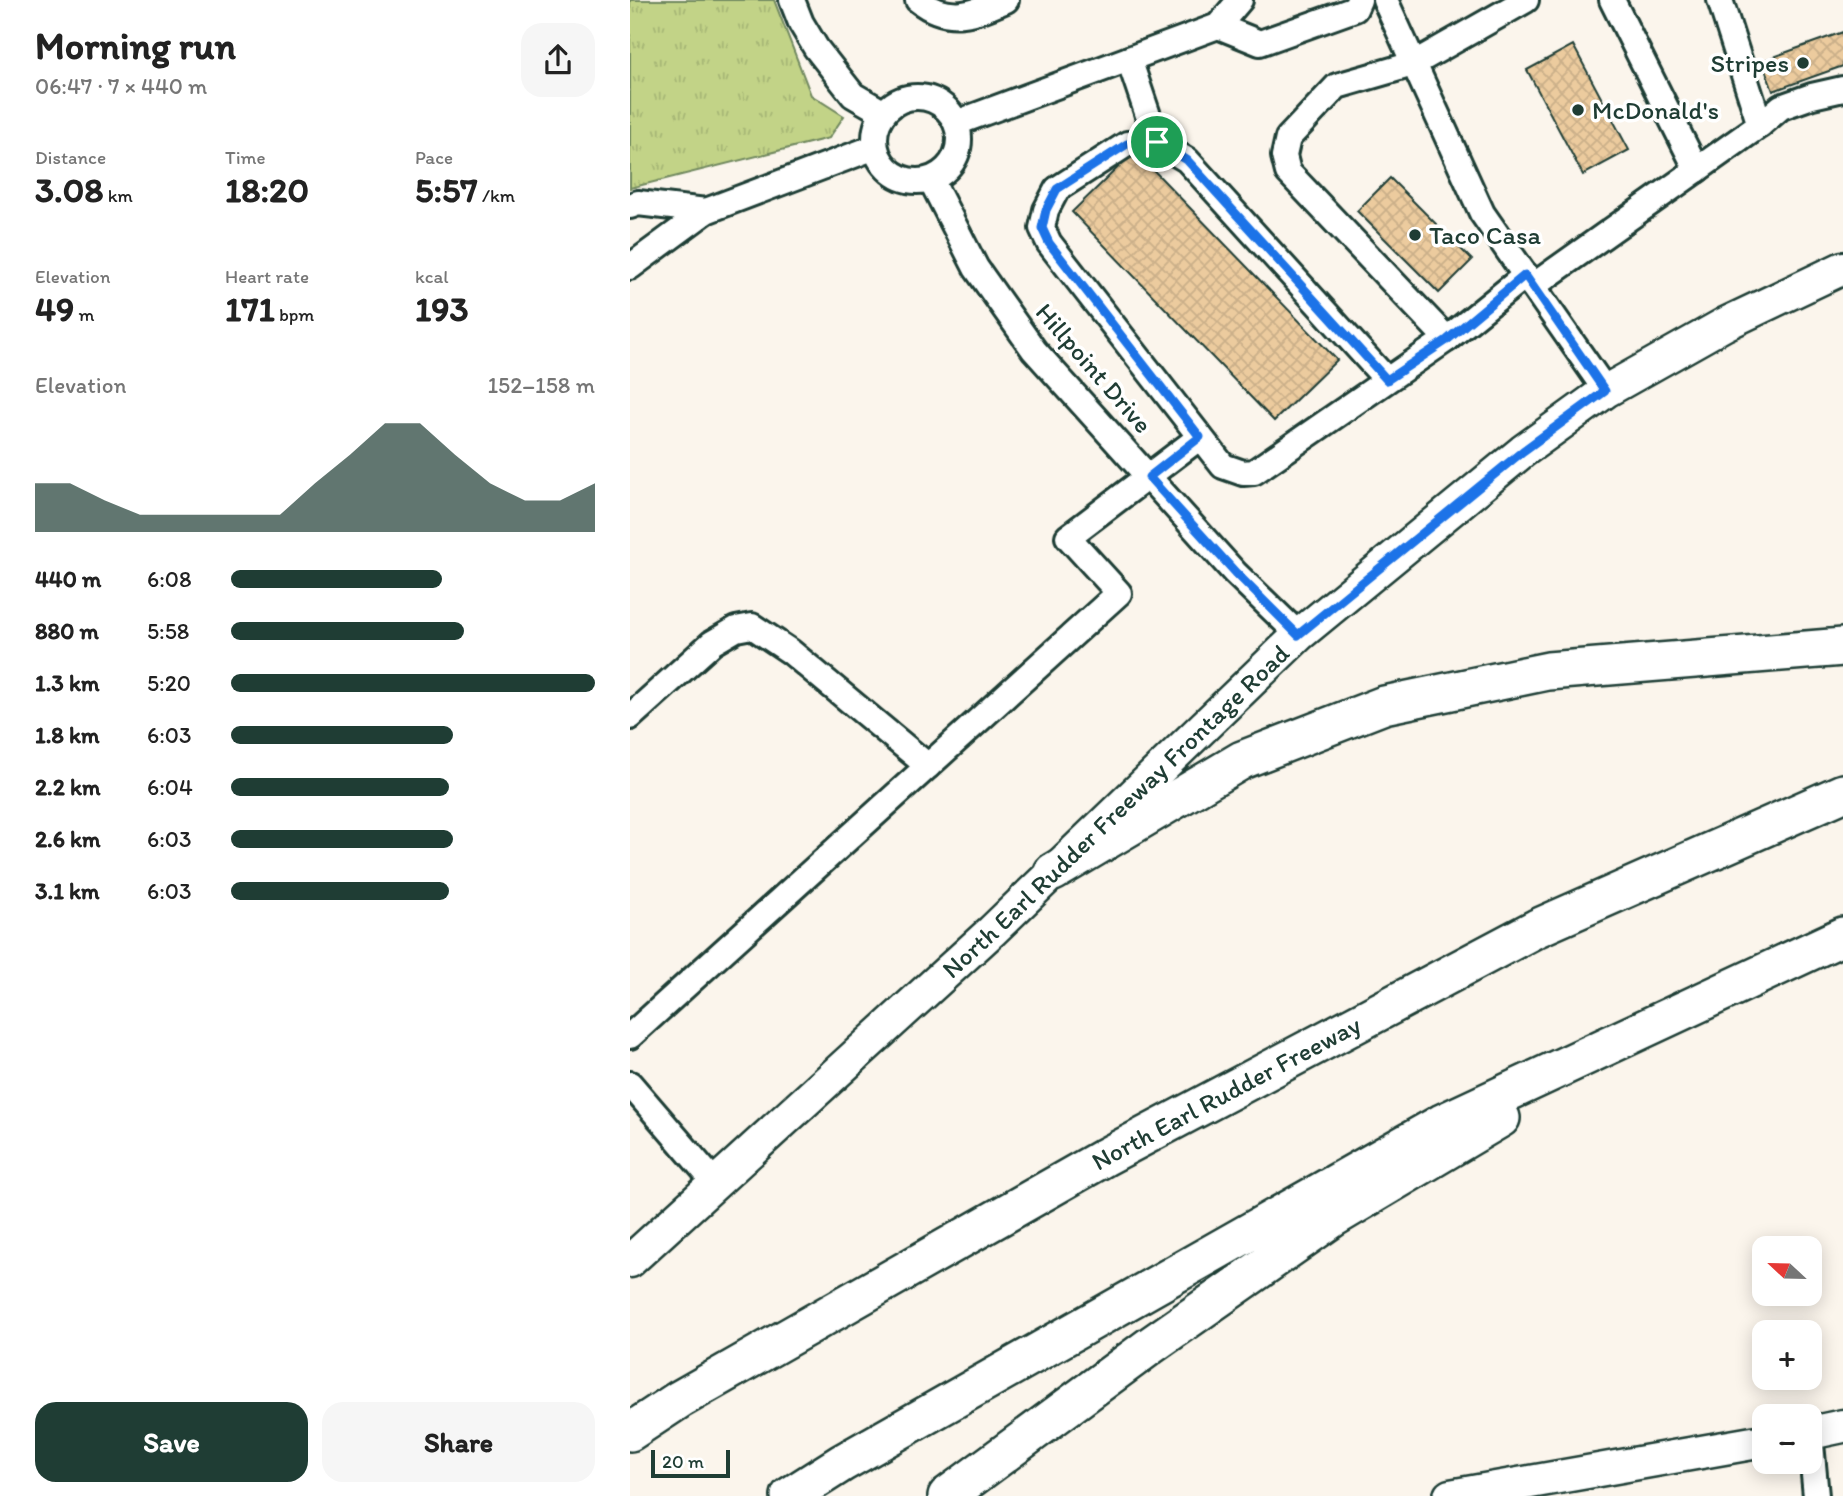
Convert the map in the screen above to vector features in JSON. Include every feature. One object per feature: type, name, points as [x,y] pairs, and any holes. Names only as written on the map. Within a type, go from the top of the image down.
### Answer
[{"type":"highway","points":[[1053,872],[1242,760],[1384,705],[1548,671],[1843,647]]},
{"type":"highway","name":"North Earl Rudder Freeway","points":[[630,1432],[692,1392],[1105,1157],[1537,928],[1843,793]]},
{"type":"highway","points":[[790,1496],[854,1456],[1442,1123],[1843,936]]},
{"type":"highway","points":[[947,1496],[1150,1346],[1333,1218],[1674,1015]]},
{"type":"main road","name":"North Earl Rudder Freeway Frontage Road","points":[[630,1261],[982,941],[1298,635],[1523,451],[1605,391],[1725,324],[1843,268]]},
{"type":"main road","points":[[1822,1430],[1843,1426]]},
{"type":"main road","points":[[1450,1496],[1752,1443]]},
{"type":"street","points":[[792,0],[801,23],[816,48],[853,95],[884,113]]},
{"type":"street","points":[[918,0],[942,13],[962,15],[1006,0]]},
{"type":"street","points":[[956,123],[1218,26],[1240,0]]},
{"type":"street","points":[[1218,26],[1260,43],[1355,9],[1359,0]]},
{"type":"street","points":[[1385,0],[1482,213],[1605,391]]},
{"type":"street","points":[[1447,340],[1288,172],[1284,156],[1288,138],[1337,86],[1413,64],[1526,0]]},
{"type":"street","points":[[1612,0],[1697,170]]},
{"type":"street","points":[[1720,0],[1760,125]]},
{"type":"street","points":[[1129,59],[1157,142]]},
{"type":"street","points":[[1387,380],[1187,160],[1157,142],[1127,144],[1057,189],[1046,210],[1042,228],[1049,243],[1223,466],[1243,473],[1254,472],[1447,340],[1529,281],[1697,170],[1781,107],[1843,89]]},
{"type":"street","points":[[923,97],[937,102],[949,111],[956,123],[958,150],[943,173],[931,180],[916,182],[902,179],[890,172],[880,161],[875,147],[878,123],[895,103],[908,98],[923,97]]},
{"type":"street","points":[[630,267],[706,211],[875,147]]},
{"type":"street","name":"Hillpoint Drive","points":[[931,180],[976,268],[1034,350],[1236,573],[1298,635]]},
{"type":"street","points":[[630,205],[638,203],[706,211]]},
{"type":"street","points":[[630,1036],[1119,593],[1068,537],[1200,437]]},
{"type":"street","points":[[630,717],[712,643],[736,629],[752,626],[801,660],[928,766]]},
{"type":"street","points":[[630,1084],[716,1184]]},
{"type":"street","points":[[1814,1474],[1816,1496]]},
{"type":"green space","points":[[630,0],[774,0],[811,95],[844,116],[829,138],[630,188]]},
{"type":"building","name":"Stripes","points":[[1843,32],[1843,66],[1773,91],[1762,61]]},
{"type":"building","name":"McDonald's","points":[[1573,45],[1629,150],[1583,175],[1527,70]]},
{"type":"building","points":[[1135,151],[1337,360],[1274,421],[1072,212]]},
{"type":"building","name":"Taco Casa","points":[[1390,178],[1472,260],[1439,293],[1357,211]]},
{"type":"place","name":"Stripes","points":[[1803,63]]},
{"type":"place","name":"McDonald's","points":[[1578,110]]},
{"type":"place","name":"Taco Casa","points":[[1415,235]]},
{"type":"route","points":[[1157,142],[1187,160],[1387,380],[1447,340],[1525,275],[1605,391],[1523,451],[1298,635],[1236,573],[1149,477],[1200,437],[1049,243],[1042,228],[1046,210],[1057,189],[1127,144],[1157,142]]}]
